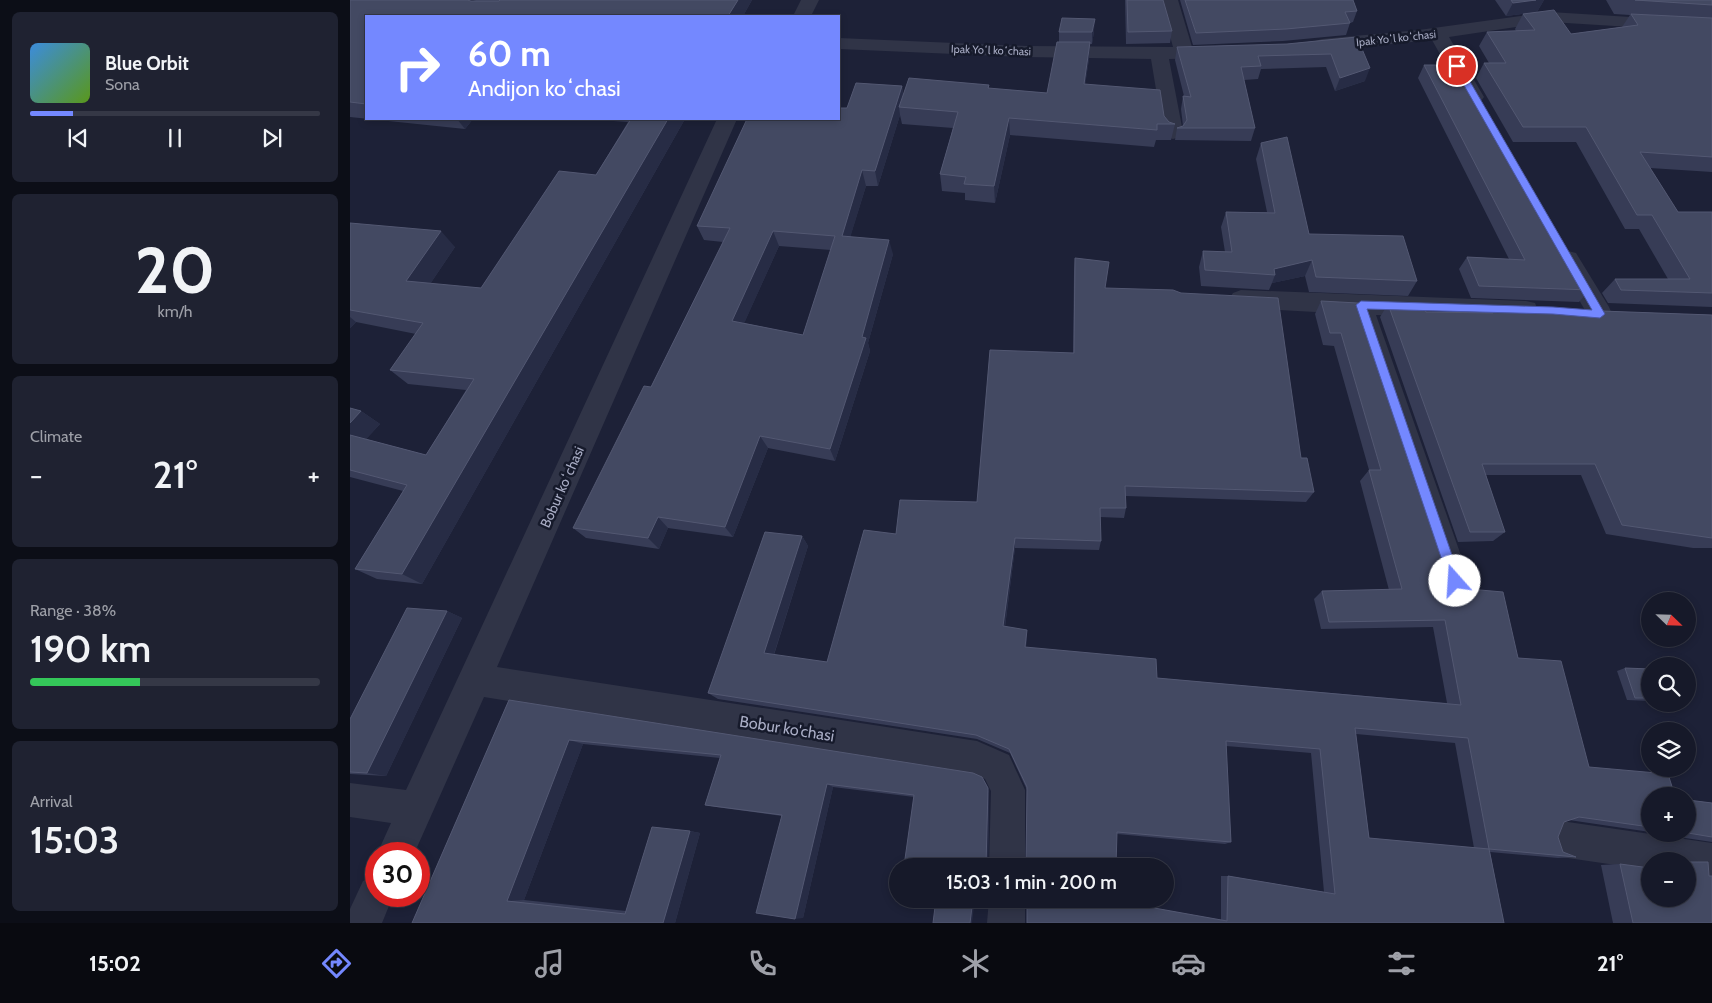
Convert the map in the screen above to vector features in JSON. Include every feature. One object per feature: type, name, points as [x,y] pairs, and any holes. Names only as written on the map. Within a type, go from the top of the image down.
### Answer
[{"type":"street","points":[[802,15],[810,0]]},
{"type":"street","points":[[1169,0],[1184,53]]},
{"type":"street","points":[[1537,0],[1550,17]]},
{"type":"street","name":"Ipak Yoʻl koʻchasi","points":[[1302,47],[1438,33],[1550,17],[1712,27]]},
{"type":"street","points":[[1438,33],[1482,110]]},
{"type":"street","name":"Ipak Yoʻl koʻchasi","points":[[840,44],[982,50],[1159,53],[1233,51]]},
{"type":"street","points":[[1159,53],[1173,132]]},
{"type":"street","name":"Bobur koʻchasi","points":[[400,842],[727,120]]},
{"type":"street","points":[[1556,238],[1610,315],[1572,312]]},
{"type":"street","points":[[1217,297],[1361,305],[1544,310]]},
{"type":"street","points":[[1361,305],[1455,581]]},
{"type":"street","name":"Bobur ko'chasi","points":[[475,680],[977,758],[997,767],[1008,790],[1007,858]]},
{"type":"street","points":[[350,800],[415,809]]},
{"type":"street","points":[[1560,839],[1712,861]]},
{"type":"street","points":[[363,923],[370,907]]},
{"type":"street","points":[[1006,923],[1007,908]]},
{"type":"building","points":[[350,0],[738,0],[729,15],[365,15],[365,104],[350,102]]},
{"type":"building","points":[[1127,0],[1163,0],[1172,31],[1128,32]]},
{"type":"building","points":[[1185,0],[1353,0],[1357,11],[1345,12],[1350,23],[1286,29],[1196,33]]},
{"type":"building","points":[[1511,0],[1536,0],[1513,3]]},
{"type":"building","points":[[1635,0],[1712,0],[1712,5]]},
{"type":"building","points":[[1554,10],[1571,34],[1638,25],[1631,14],[1712,18],[1712,157],[1640,152],[1678,212],[1712,212],[1712,293],[1621,290],[1615,279],[1690,279],[1652,215],[1637,215],[1586,127],[1523,127],[1484,63],[1506,63],[1487,32],[1535,30],[1523,14]]},
{"type":"building","points":[[1062,18],[1095,19],[1092,32],[1059,32]]},
{"type":"building","points":[[1357,37],[1370,68],[1340,78],[1331,54],[1258,56],[1261,66],[1241,67],[1255,128],[1177,128],[1183,126],[1187,120],[1183,96],[1191,97],[1177,47],[1287,44]]},
{"type":"building","points":[[1057,42],[1090,42],[1084,84],[1160,90],[1164,116],[1169,122],[1175,124],[1157,124],[1157,130],[1009,118],[994,186],[964,184],[966,177],[940,174],[958,112],[899,107],[909,78],[989,85],[988,88],[1047,93]]},
{"type":"building","points":[[1424,65],[1459,65],[1582,281],[1590,290],[1479,286],[1467,257],[1525,260]]},
{"type":"building","points":[[856,83],[902,86],[875,171],[862,170],[842,236],[889,240],[862,337],[866,338],[830,449],[760,436],[725,527],[658,517],[648,538],[573,528],[644,386],[651,387],[730,228],[697,226],[747,120],[840,120],[840,108],[847,108]],"holes":[[[773,231],[835,236],[803,335],[732,321]]]},
{"type":"building","points":[[630,120],[667,120],[402,574],[355,569],[407,485],[350,470],[350,435],[426,455],[474,379],[390,370],[423,323],[350,310],[350,223],[441,231],[406,281],[481,288],[559,171],[596,175]]},
{"type":"building","points":[[1287,137],[1309,234],[1403,236],[1417,281],[1316,277],[1312,260],[1274,269],[1275,275],[1205,270],[1203,251],[1232,252],[1226,212],[1275,213],[1261,143]]},
{"type":"building","points":[[1075,258],[1109,262],[1105,288],[1173,290],[1181,293],[1278,298],[1301,458],[1307,458],[1314,492],[1125,486],[1126,508],[1100,508],[1101,541],[1015,538],[1003,626],[1027,630],[1025,647],[1156,659],[1157,678],[1461,705],[1445,620],[1329,622],[1322,591],[1402,589],[1369,470],[1381,470],[1341,333],[1330,333],[1321,301],[1358,303],[1457,588],[1503,592],[1518,658],[1561,661],[1589,767],[1641,772],[1641,777],[1669,777],[1672,787],[1641,787],[1641,826],[1579,817],[1564,822],[1558,837],[1563,852],[1576,857],[1489,849],[1504,923],[1027,923],[1027,908],[1154,908],[1227,921],[1228,876],[1335,894],[1320,749],[1226,741],[1231,842],[1117,832],[1116,858],[1026,858],[1027,787],[1009,749],[976,735],[708,693],[765,532],[802,536],[764,653],[827,662],[864,530],[896,534],[900,500],[977,502],[990,350],[1074,353]],"holes":[[[1355,728],[1468,738],[1489,849],[1369,838]]]},
{"type":"building","points":[[1388,304],[1423,305],[1426,312],[1493,313],[1490,307],[1712,315],[1712,538],[1622,525],[1595,464],[1482,464],[1505,532],[1470,532]]},
{"type":"building","points":[[350,408],[361,411],[350,423]]},
{"type":"building","points":[[407,608],[447,611],[367,773],[350,772],[350,719]]},
{"type":"building","points":[[1625,668],[1641,669],[1641,698],[1635,698]]},
{"type":"building","points":[[509,700],[973,773],[982,777],[988,788],[986,858],[905,858],[914,795],[827,784],[795,919],[756,913],[782,815],[705,805],[721,755],[569,740],[507,901],[625,914],[652,827],[690,831],[663,923],[412,923],[419,907],[430,907],[430,882]]},
{"type":"building","points":[[1696,801],[1712,803],[1712,837],[1696,834]]},
{"type":"building","points":[[1696,862],[1708,862],[1709,876],[1712,876],[1712,923],[1633,923],[1620,864],[1641,867],[1641,907],[1696,907]]},
{"type":"building","points":[[935,908],[972,908],[970,923],[933,923]]},
{"type":"route","points":[[1455,581],[1361,305],[1600,314],[1457,66]]}]
